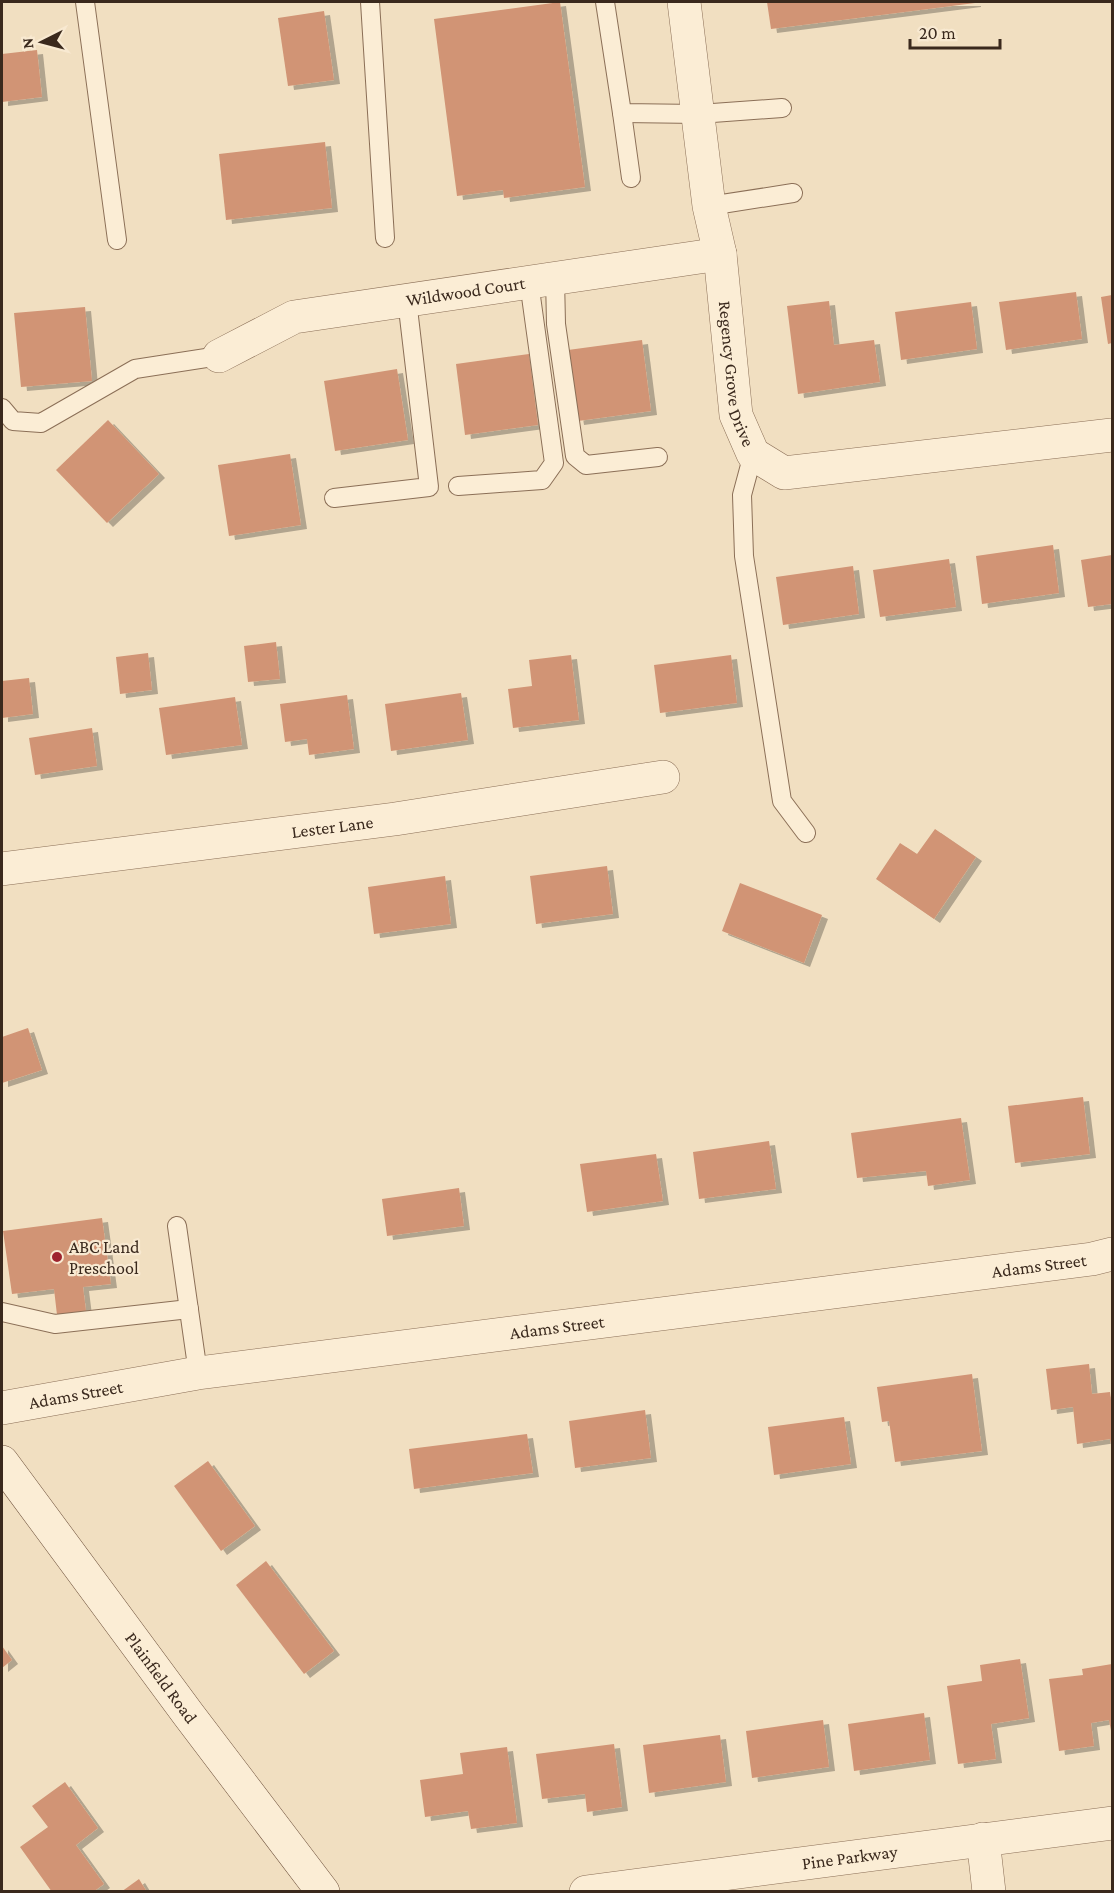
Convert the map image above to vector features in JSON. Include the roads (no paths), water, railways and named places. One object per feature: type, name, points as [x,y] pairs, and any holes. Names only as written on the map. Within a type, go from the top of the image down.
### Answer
[{"type":"street","name":"Regency Grove Drive","points":[[684,2],[709,206],[720,254],[736,415],[753,454],[784,473],[1113,435]]},
{"type":"street","name":"Wildwood Court","points":[[219,356],[294,317],[720,254]]},
{"type":"street","name":"Lester Lane","points":[[2,869],[395,819],[663,777]]},
{"type":"street","name":"Adams Street","points":[[2,1408],[198,1373],[1092,1259],[1113,1254]]},
{"type":"street","name":"Plainfield Road","points":[[2,1462],[322,1892]]},
{"type":"street","name":"Pine Parkway","points":[[586,1892],[1113,1823]]},
{"type":"street","points":[[983,1839],[989,1892]]},
{"type":"lane","points":[[85,2],[117,240]]},
{"type":"lane","points":[[370,2],[385,238]]},
{"type":"lane","points":[[605,2],[632,178]]},
{"type":"lane","points":[[622,113],[699,114],[782,108]]},
{"type":"lane","points":[[709,206],[793,193]]},
{"type":"lane","points":[[542,280],[556,324],[575,456],[586,465],[658,457]]},
{"type":"lane","points":[[458,486],[542,480],[554,463],[542,280]]},
{"type":"lane","points":[[334,498],[429,487],[407,300]]},
{"type":"lane","points":[[2,408],[13,421],[40,423],[135,369],[219,356]]},
{"type":"lane","points":[[753,454],[742,495],[744,556],[782,801],[807,832]]},
{"type":"lane","points":[[177,1226],[198,1373]]},
{"type":"lane","points":[[2,1312],[55,1324],[189,1309]]},
{"type":"place","name":"ABC Land Preschool","points":[[57,1257]]}]
